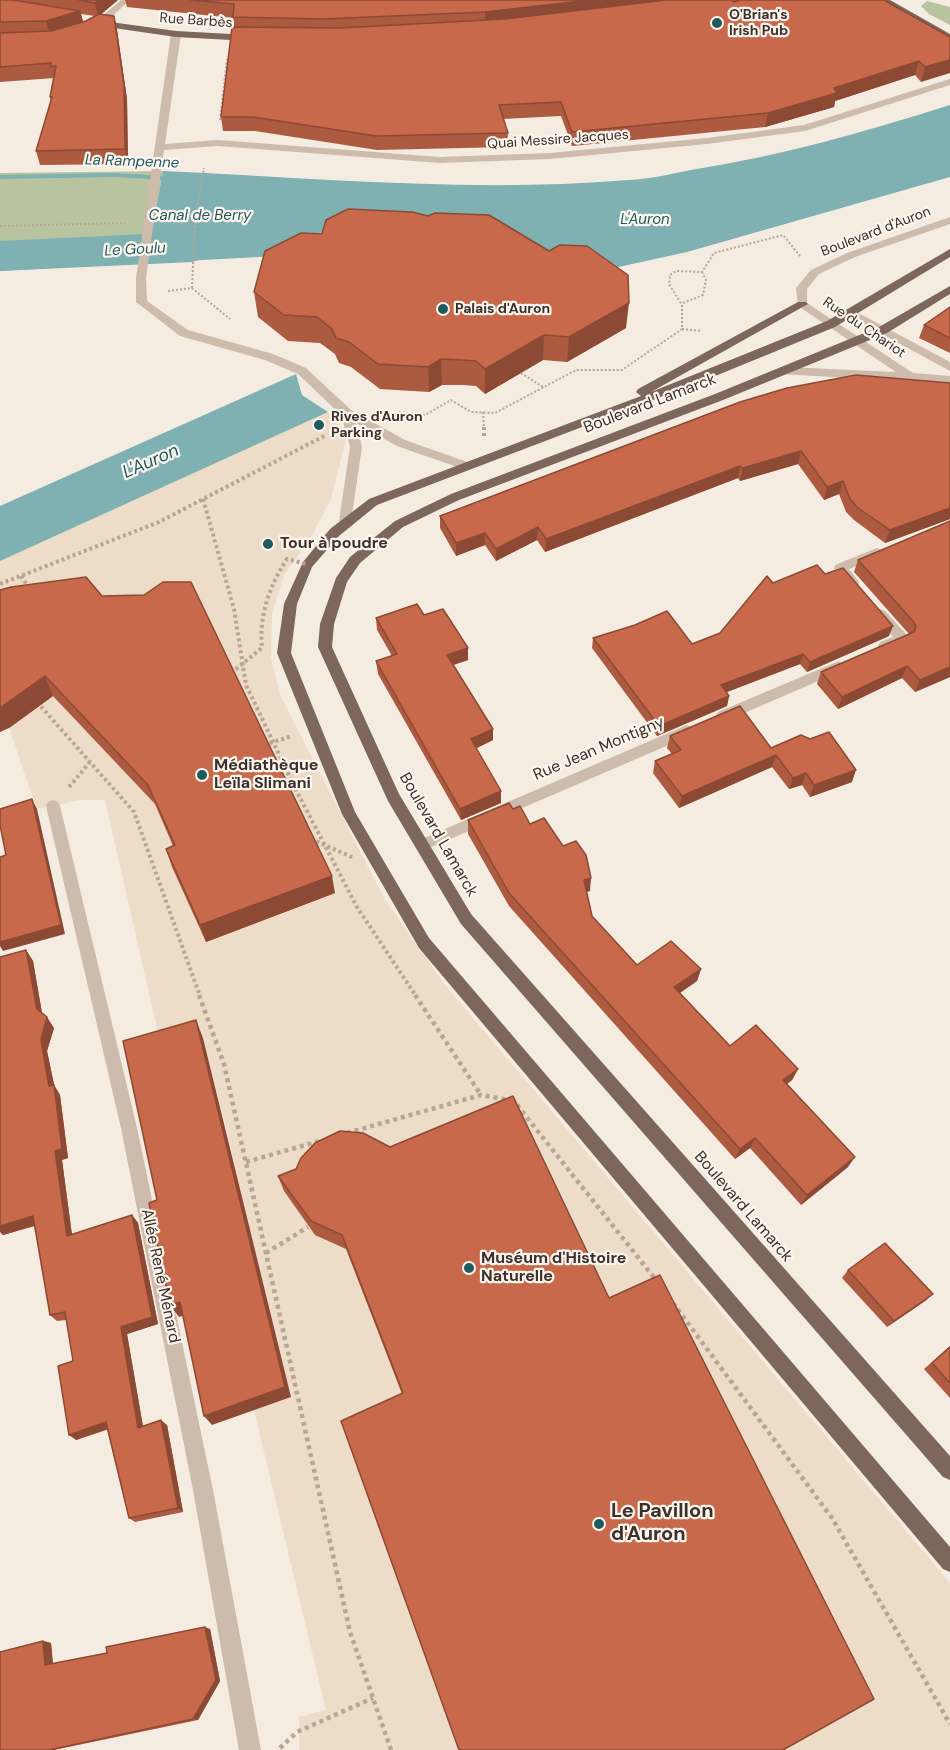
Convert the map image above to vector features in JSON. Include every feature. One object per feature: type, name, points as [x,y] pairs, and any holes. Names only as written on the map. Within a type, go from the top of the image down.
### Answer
[{"type":"main road","points":[[885,0],[903,3],[950,38]]},
{"type":"main road","name":"Rue Barbès","points":[[82,21],[177,33],[264,38]]},
{"type":"main road","points":[[831,324],[950,252]]},
{"type":"main road","points":[[883,330],[950,289]]},
{"type":"main road","name":"Boulevard Lamarck","points":[[597,417],[802,304]]},
{"type":"main road","name":"Boulevard Lamarck","points":[[831,324],[597,417],[373,502],[345,521],[319,545],[306,564],[291,597],[285,625],[284,653],[349,814],[424,943],[950,1562]]},
{"type":"main road","name":"Boulevard Lamarck","points":[[883,330],[785,371],[454,497],[399,524],[355,560],[341,581],[327,624],[325,647],[393,797],[466,920],[950,1470]]},
{"type":"street","points":[[86,31],[101,24],[126,0]]},
{"type":"street","points":[[177,33],[148,222],[141,278],[142,302],[184,333],[270,357],[302,372],[347,413],[401,443],[466,466]]},
{"type":"street","name":"Quai Messire Jacques","points":[[161,147],[218,143],[440,160],[550,156],[707,141],[805,128],[950,82]]},
{"type":"street","name":"Boulevard d'Auron","points":[[802,304],[801,288],[815,272],[851,255],[950,220]]},
{"type":"street","name":"Rue du Chariot","points":[[802,304],[910,376]]},
{"type":"street","name":"Rue du Chariot","points":[[850,313],[950,367]]},
{"type":"street","name":"Rue du Chariot","points":[[785,371],[910,376],[950,380]]},
{"type":"street","points":[[345,521],[356,447],[347,413]]},
{"type":"street","points":[[869,653],[902,639],[840,568],[895,546]]},
{"type":"street","name":"Rue Jean Montigny","points":[[422,845],[848,662]]},
{"type":"street","name":"Allée René Ménard","points":[[53,806],[129,1128],[203,1490],[250,1750]]},
{"type":"path","points":[[218,143],[227,51]]},
{"type":"path","points":[[192,288],[195,221],[203,170]]},
{"type":"path","points":[[0,226],[148,222]]},
{"type":"path","points":[[702,272],[714,253],[783,235],[815,272]]},
{"type":"path","points":[[0,584],[159,522],[330,433],[347,413],[382,411],[425,415],[451,400],[471,412],[495,413],[576,370],[622,370],[682,329],[683,303],[680,295],[669,284],[670,275],[676,271],[702,272]]},
{"type":"path","points":[[683,303],[703,295],[706,280],[702,272]]},
{"type":"path","points":[[521,373],[543,387]]},
{"type":"path","points":[[230,674],[262,648],[260,634],[265,606],[272,581],[286,559],[306,564]]},
{"type":"path","points":[[21,576],[33,595]]},
{"type":"path","points":[[31,694],[134,812],[224,1064],[350,1632],[392,1750]]},
{"type":"path","points":[[264,745],[292,736]]},
{"type":"path","points":[[53,806],[90,762]]},
{"type":"path","points":[[308,837],[354,858]]},
{"type":"path","points":[[246,1162],[481,1095],[514,1102],[661,1287]]},
{"type":"path","points":[[266,1253],[308,1227]]},
{"type":"path","points":[[668,1296],[832,1518],[950,1724]]},
{"type":"path","points":[[277,1750],[297,1732],[373,1698]]},
{"type":"green space","points":[[927,1],[950,7],[950,25],[929,14],[921,6]]},
{"type":"green space","points":[[163,171],[146,263],[0,271],[0,173]]},
{"type":"shaded area","points":[[328,412],[336,418],[347,435],[331,499],[311,537],[284,575],[272,614],[271,659],[281,697],[385,900],[445,985],[950,1583],[950,1750],[299,1750],[299,1717],[326,1710],[254,1410],[291,1397],[237,1183],[232,1152],[203,1038],[162,1050],[105,800],[79,800],[37,809],[9,728],[0,732],[0,561]]},
{"type":"water","points":[[950,105],[950,177],[687,252],[614,268],[357,225],[312,235],[278,256],[146,263],[163,171],[454,185],[571,184],[637,179],[790,150],[854,134]]},
{"type":"water","name":"L'Auron","points":[[296,374],[302,395],[328,412],[0,561],[0,506]]},
{"type":"building","points":[[0,0],[80,11],[46,21],[0,22]]},
{"type":"building","points":[[79,0],[98,0],[95,3]]},
{"type":"building","points":[[191,0],[590,0],[485,12],[323,19],[233,17],[234,4]]},
{"type":"building","points":[[666,0],[734,0],[733,2],[741,0],[884,0],[950,37],[950,60],[925,67],[919,61],[834,88],[837,93],[768,113],[572,132],[561,102],[499,105],[508,133],[376,136],[253,117],[221,117],[232,27],[341,28],[505,19]]},
{"type":"building","points":[[99,14],[114,16],[124,85],[125,149],[36,151],[52,97],[50,97],[56,66],[51,67],[51,63],[0,67],[0,33],[51,31],[86,21]]},
{"type":"building","name":"Palais d'Auron","points":[[348,209],[412,212],[428,216],[435,213],[489,215],[549,251],[560,245],[587,246],[628,275],[629,303],[569,337],[544,335],[485,369],[476,361],[441,359],[428,367],[378,364],[349,342],[336,338],[332,329],[317,317],[284,315],[254,292],[265,251],[301,233],[322,234],[326,220]]},
{"type":"building","points":[[950,307],[950,338],[924,325]]},
{"type":"building","points":[[856,375],[950,383],[950,508],[890,530],[858,508],[850,499],[843,481],[827,487],[801,451],[743,468],[740,466],[546,539],[538,527],[496,549],[485,533],[456,543],[440,516],[740,402],[787,388]]},
{"type":"building","points":[[950,521],[950,667],[920,680],[907,666],[842,697],[821,672],[914,632],[916,626],[858,560]]},
{"type":"building","points":[[817,565],[825,574],[843,568],[893,626],[810,662],[803,654],[721,685],[729,696],[659,726],[593,638],[635,625],[667,611],[692,644],[720,633],[767,576],[773,583]]},
{"type":"building","name":"Médiathèque Leïla Slimani","points":[[86,577],[102,596],[144,595],[163,582],[191,582],[332,876],[200,925],[166,849],[175,845],[148,785],[45,676],[0,708],[0,590]]},
{"type":"building","points":[[417,604],[424,615],[443,609],[468,648],[447,655],[493,729],[471,739],[501,791],[460,809],[376,661],[397,654],[376,618]]},
{"type":"building","points":[[740,706],[771,748],[801,735],[810,739],[829,732],[856,770],[814,785],[806,773],[793,778],[776,755],[682,796],[655,761],[681,750],[670,736]]},
{"type":"building","points":[[32,799],[61,925],[0,942],[0,857],[6,855],[0,825],[0,809]]},
{"type":"building","points":[[509,803],[513,809],[520,806],[530,824],[544,818],[563,846],[576,841],[586,855],[591,878],[584,880],[592,916],[637,965],[671,941],[701,969],[674,987],[730,1046],[756,1025],[798,1069],[783,1080],[855,1157],[807,1195],[755,1138],[740,1149],[509,893],[468,820]]},
{"type":"building","points":[[26,950],[37,1009],[47,1017],[41,1040],[49,1086],[54,1085],[62,1149],[55,1151],[67,1236],[132,1215],[152,1317],[121,1327],[138,1428],[161,1420],[178,1508],[129,1518],[106,1422],[69,1435],[58,1366],[73,1361],[65,1312],[50,1315],[33,1216],[0,1226],[0,957]]},
{"type":"building","points":[[196,1020],[285,1387],[204,1416],[180,1302],[170,1305],[149,1203],[157,1200],[123,1041]]},
{"type":"building","name":"Le Pavillon d'Auron","points":[[513,1096],[609,1298],[660,1275],[874,1699],[783,1750],[459,1750],[341,1421],[403,1393],[342,1235],[311,1221],[278,1176],[296,1169],[301,1158],[315,1143],[340,1131],[363,1133],[390,1147]]},
{"type":"building","points":[[885,1243],[933,1294],[894,1321],[848,1270]]},
{"type":"building","points":[[950,1347],[950,1383],[932,1363]]},
{"type":"building","points":[[205,1627],[216,1680],[193,1719],[49,1750],[0,1750],[0,1652],[43,1641],[45,1665],[107,1653],[106,1647]]},
{"type":"waterway","name":"La Rampenne","points":[[0,177],[114,175],[167,178]]},
{"type":"waterway","name":"Le Goulu","points":[[0,256],[192,247],[218,239],[231,231]]},
{"type":"place","name":"O'Brian's Irish Pub","points":[[717,23]]},
{"type":"place","name":"Palais d'Auron","points":[[443,309]]},
{"type":"place","name":"Rives d'Auron Parking","points":[[319,425]]},
{"type":"place","name":"Tour à poudre","points":[[268,544]]},
{"type":"place","name":"Médiathèque Leïla Slimani","points":[[202,775]]},
{"type":"place","name":"Muséum d'Histoire Naturelle","points":[[469,1268]]},
{"type":"place","name":"Le Pavillon d'Auron","points":[[599,1524]]},
{"type":"water label","name":"Canal de Berry","points":[[200,216]]}]
